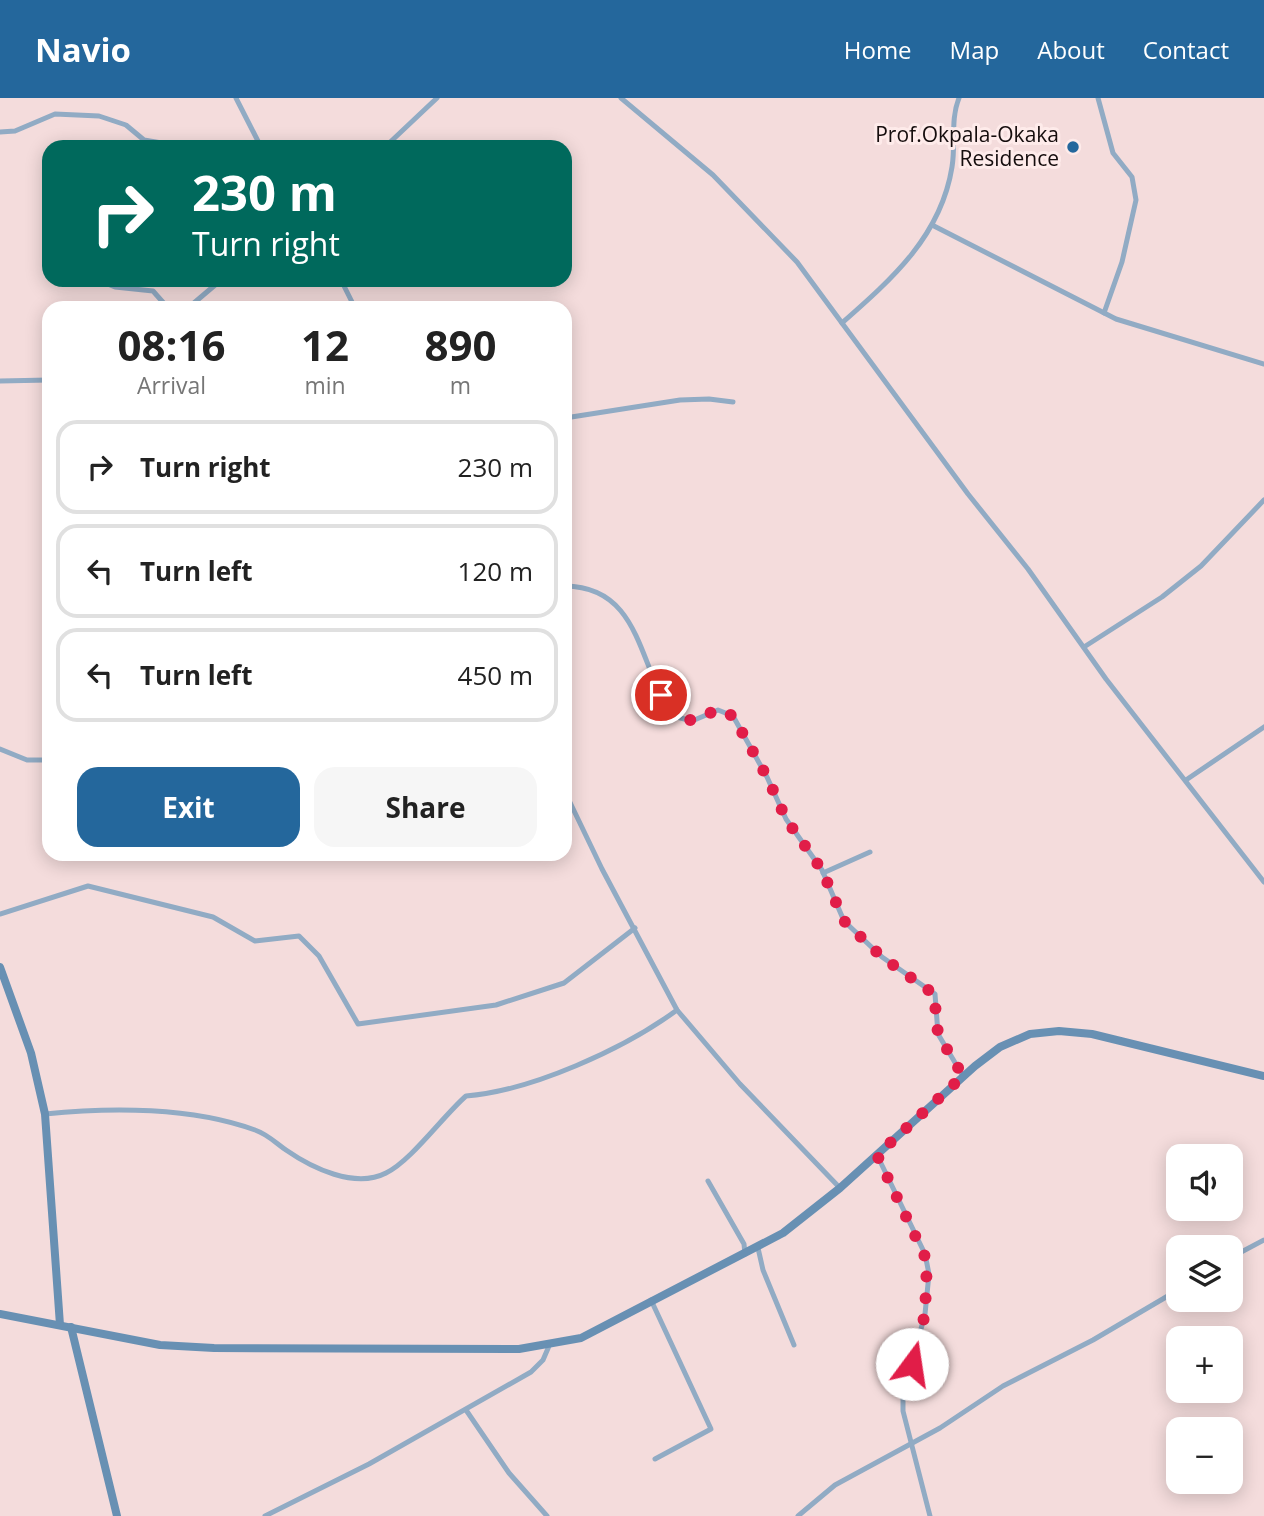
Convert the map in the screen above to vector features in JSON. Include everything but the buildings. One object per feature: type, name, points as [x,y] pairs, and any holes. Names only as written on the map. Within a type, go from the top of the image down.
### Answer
[{"type":"main road","points":[[0,967],[31,1053],[45,1114],[60,1325]]},
{"type":"main road","points":[[0,1314],[160,1345],[214,1348],[506,1349],[549,1346],[581,1338],[783,1233],[840,1188],[963,1076],[1000,1047],[1030,1034],[1059,1031],[1140,1044],[1264,1076]]},
{"type":"main road","points":[[71,1327],[117,1516]]},
{"type":"street","points":[[236,98],[257,140]]},
{"type":"street","points":[[392,140],[437,98]]},
{"type":"street","points":[[621,98],[692,156],[797,262],[1084,647],[1264,882]]},
{"type":"street","points":[[842,323],[898,274],[934,226],[953,166],[953,121],[959,98]]},
{"type":"street","points":[[1098,98],[1113,153],[1132,177],[1136,200],[1122,262],[1104,313]]},
{"type":"street","points":[[1,134],[55,114],[99,116],[126,125],[144,140]]},
{"type":"street","points":[[934,226],[1104,313],[1170,337],[1264,363]]},
{"type":"street","points":[[116,287],[153,291],[162,301]]},
{"type":"street","points":[[196,301],[213,287]]},
{"type":"street","points":[[0,381],[42,380]]},
{"type":"street","points":[[572,417],[680,400],[733,402]]},
{"type":"street","points":[[1084,647],[1161,597],[1201,566],[1264,500]]},
{"type":"street","points":[[572,587],[594,591],[616,602],[625,614],[673,716],[692,721],[718,710],[733,716],[767,777],[782,812],[824,873],[836,905],[851,930],[882,957],[932,990],[936,1002],[938,1034],[963,1076]]},
{"type":"street","points":[[1186,780],[1264,727]]},
{"type":"street","points":[[0,749],[27,760],[42,760]]},
{"type":"street","points":[[572,807],[677,1010],[740,1084],[840,1188]]},
{"type":"street","points":[[824,873],[870,852]]},
{"type":"street","points":[[0,914],[88,886],[213,917],[255,941],[299,936],[319,956],[358,1024],[496,1005],[564,983],[635,928]]},
{"type":"street","points":[[45,1114],[76,1110],[153,1111],[243,1126],[269,1137],[320,1169],[356,1178],[369,1178],[385,1174],[399,1165],[466,1096],[494,1094],[604,1054],[655,1026],[677,1010]]},
{"type":"street","points":[[877,1155],[927,1261],[925,1314],[903,1395],[910,1445],[930,1516]]},
{"type":"street","points":[[708,1181],[744,1244],[745,1254]]},
{"type":"street","points":[[1243,1251],[1264,1240]]},
{"type":"street","points":[[758,1248],[763,1270],[794,1345]]},
{"type":"street","points":[[798,1516],[835,1485],[910,1445],[1003,1386],[1093,1340],[1166,1297]]},
{"type":"street","points":[[651,1300],[711,1429],[655,1460]]},
{"type":"street","points":[[265,1516],[466,1410],[531,1372],[543,1360],[549,1346]]},
{"type":"street","points":[[466,1410],[509,1473],[547,1516]]},
{"type":"place","name":"Prof.Okpala-Okaka Residence","points":[[1073,147]]},
{"type":"route","points":[[661,695],[673,716],[685,722],[718,710],[729,712],[733,716],[755,753],[786,819],[822,870],[844,921],[882,957],[934,994],[939,1037],[963,1076],[877,1155],[927,1261],[929,1274],[925,1314],[912,1364]]}]
